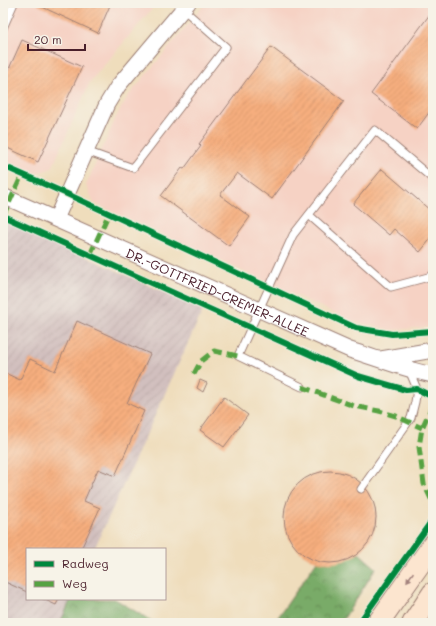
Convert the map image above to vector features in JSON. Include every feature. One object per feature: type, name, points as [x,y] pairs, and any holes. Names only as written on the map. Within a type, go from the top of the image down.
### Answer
[{"type":"main road","points":[[378,623],[433,545]]},
{"type":"main road","points":[[413,623],[433,593]]},
{"type":"street","points":[[56,219],[107,104],[118,86],[187,5]]},
{"type":"street","name":"DR.-GOTTFRIED-CREMER-ALLEE","points":[[3,196],[350,350],[409,370],[433,375]]},
{"type":"street","name":"DR.-GOTTFRIED-CREMER-ALLEE","points":[[380,359],[433,350]]},
{"type":"lane","points":[[3,28],[14,3]]},
{"type":"lane","points":[[86,151],[133,168],[226,47],[187,5]]},
{"type":"lane","points":[[302,388],[238,356],[293,235],[375,130],[433,179]]},
{"type":"lane","points":[[309,216],[391,286],[432,276],[433,274]]},
{"type":"lane","points":[[361,489],[411,418],[417,389],[409,370]]},
{"type":"shaded area","points":[[3,3],[157,3],[90,82],[52,168],[32,175],[3,162]]},
{"type":"shaded area","points":[[206,3],[433,3],[433,325],[429,327],[392,330],[352,321],[94,203],[86,185],[117,115],[128,96]]},
{"type":"shaded area","points":[[3,219],[203,310],[94,548],[26,548],[26,600],[71,600],[60,623],[3,623]]},
{"type":"green space","points":[[359,553],[376,568],[341,623],[274,623],[317,561],[338,561]]},
{"type":"green space","points":[[71,600],[117,600],[155,623],[60,623]]},
{"type":"building","points":[[38,3],[111,3],[98,33],[38,5]]},
{"type":"building","points":[[433,10],[433,107],[417,129],[371,94]]},
{"type":"building","points":[[22,40],[82,67],[38,162],[3,146],[3,82]]},
{"type":"building","points":[[271,47],[344,101],[272,199],[237,173],[220,195],[250,217],[229,246],[161,196],[201,146],[199,144]]},
{"type":"building","points":[[382,169],[431,211],[433,209],[433,236],[420,252],[394,229],[389,235],[353,204]]},
{"type":"building","points":[[77,321],[150,354],[127,403],[144,411],[115,476],[98,469],[84,501],[100,508],[81,548],[26,548],[26,592],[3,581],[3,372],[20,380],[30,359],[55,371]]},
{"type":"building","points":[[200,380],[207,383],[203,392],[197,388]]},
{"type":"building","points":[[224,397],[248,415],[224,447],[200,430]]},
{"type":"building","points":[[330,471],[347,475],[362,485],[372,500],[376,517],[372,534],[362,549],[347,559],[330,563],[313,559],[298,549],[288,534],[284,517],[288,500],[298,485],[313,475]]},
{"type":"building","points":[[45,600],[58,600],[56,605]]},
{"type":"marked path","points":[[3,216],[22,175]]},
{"type":"marked path","points":[[90,255],[109,213]]},
{"type":"marked path","points":[[194,374],[201,361],[214,351],[238,356]]},
{"type":"marked path","points":[[302,387],[354,406],[396,416],[422,428]]},
{"type":"marked path","points":[[433,404],[422,428],[419,447],[424,484],[433,503]]},
{"type":"cycle path","points":[[3,166],[67,194],[356,328],[392,334],[433,331]]},
{"type":"cycle path","points":[[3,216],[358,376],[406,390],[417,389],[433,397]]},
{"type":"cycle path","points":[[359,623],[433,519]]}]
